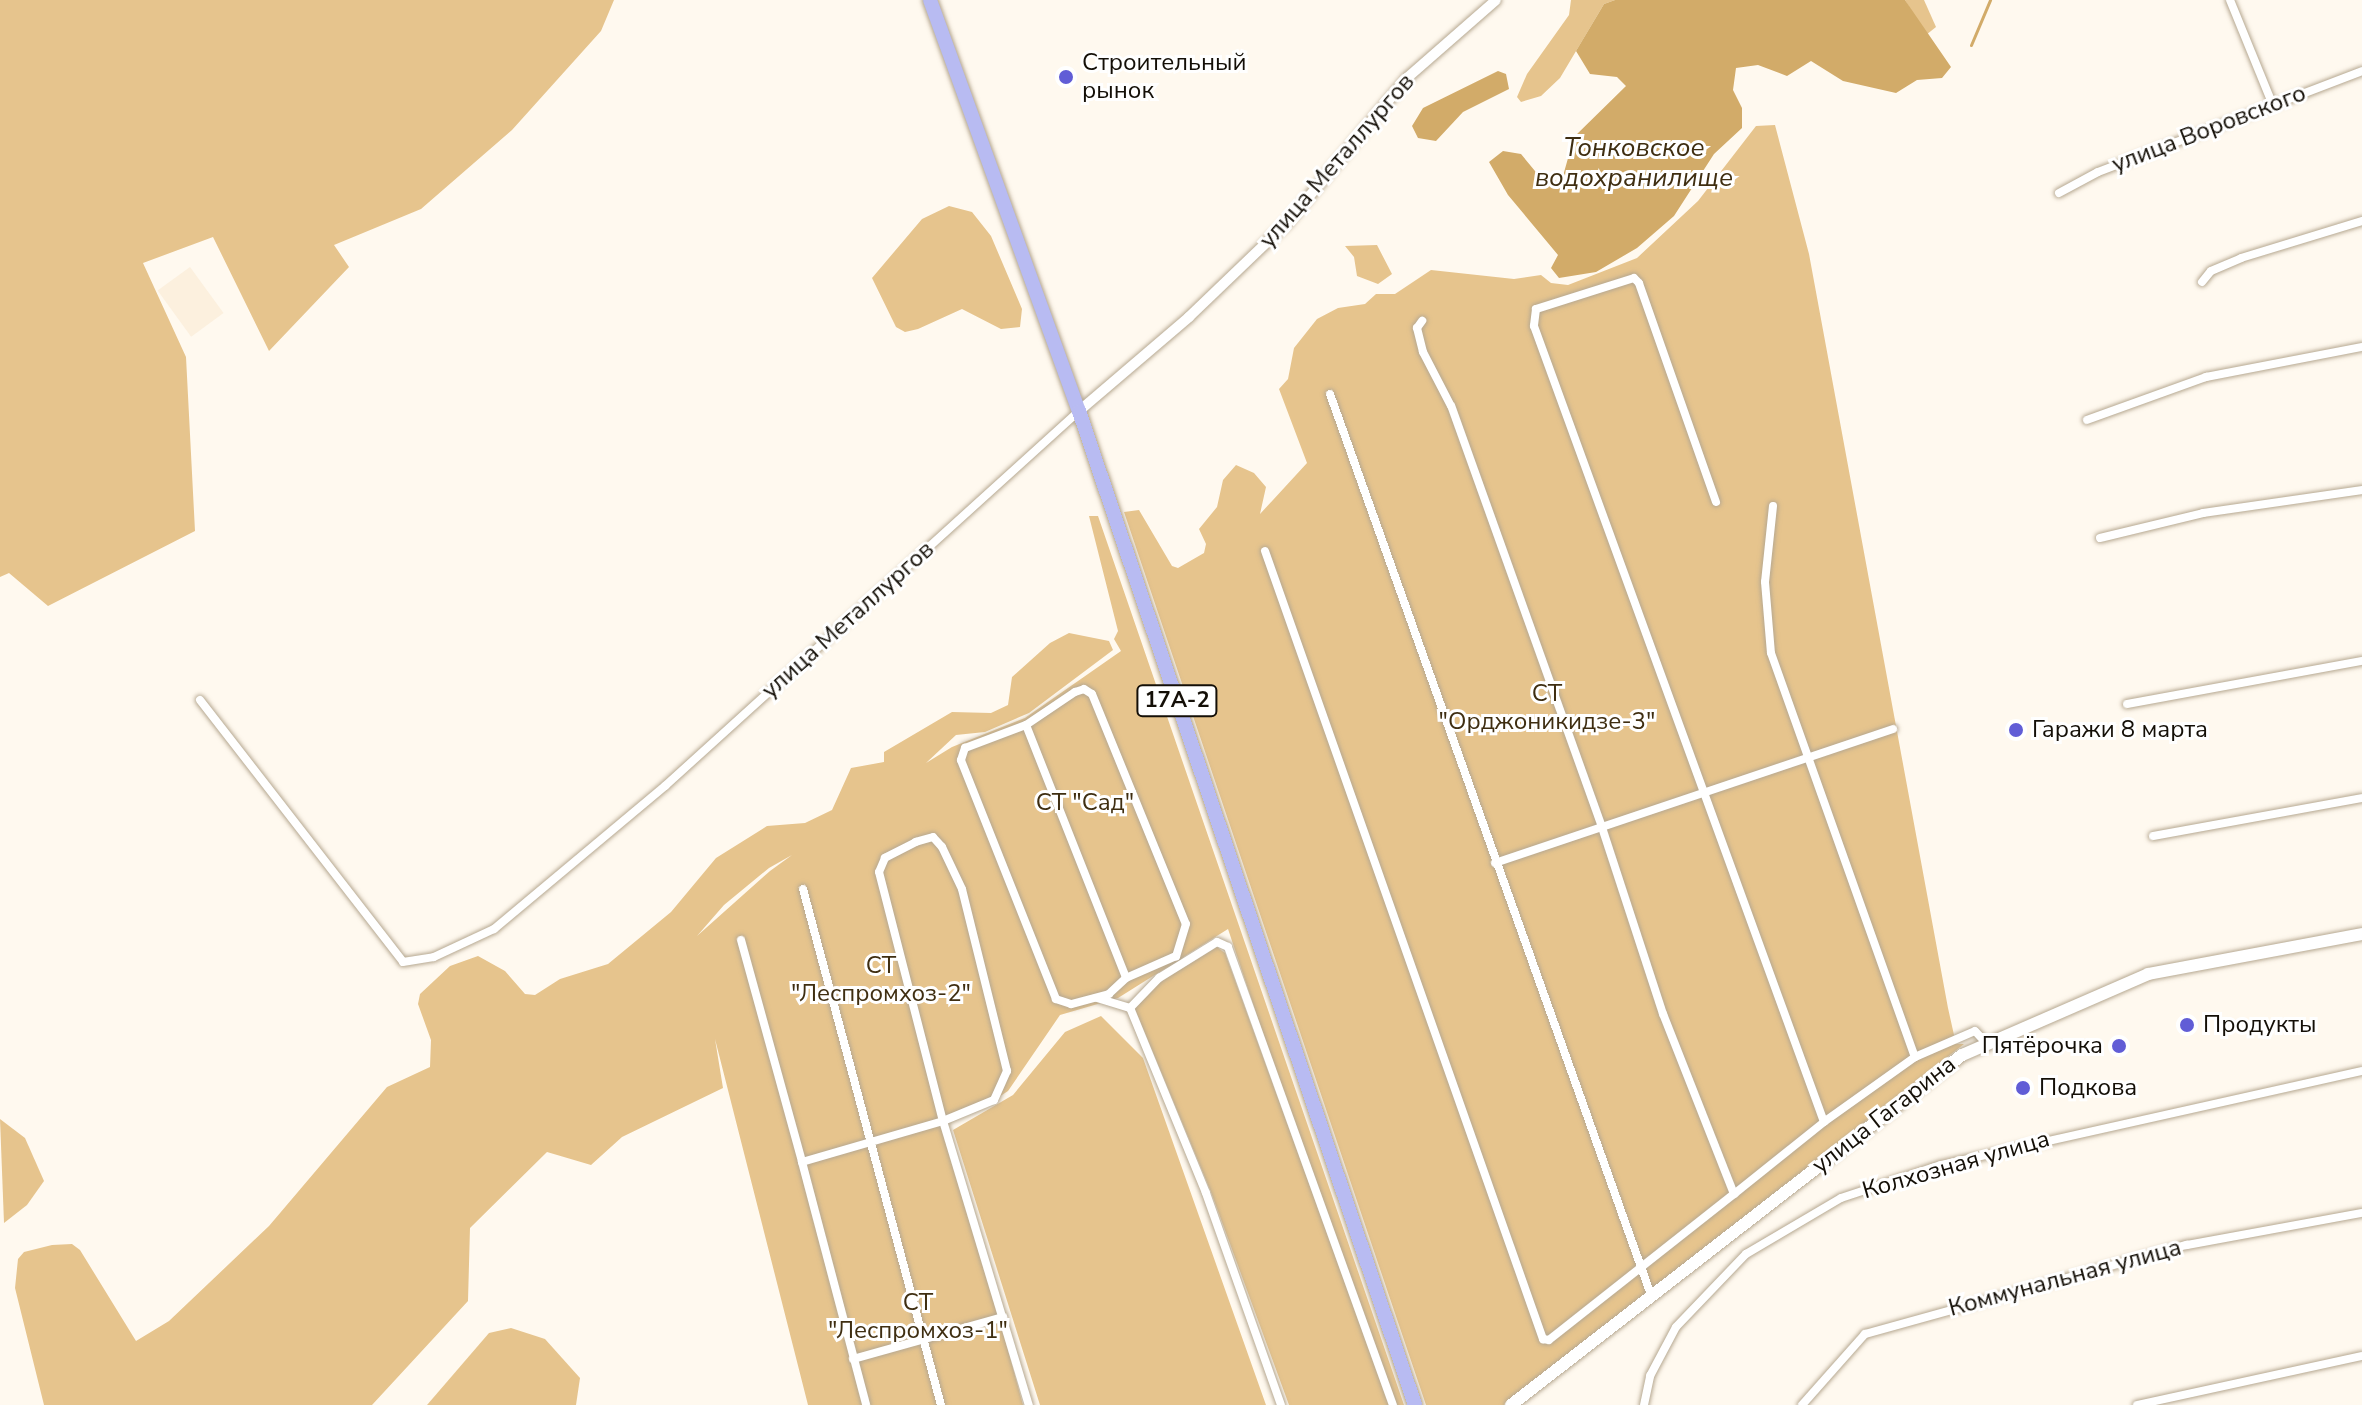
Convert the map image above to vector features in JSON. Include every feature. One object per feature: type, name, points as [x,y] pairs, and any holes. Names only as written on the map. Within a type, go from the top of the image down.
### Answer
[{"type":"main road","name":"17А-2","points":[[930,0],[1079,411],[1415,1405]]},
{"type":"main road","name":"улица Гагарина","points":[[1511,1405],[1962,1055],[2148,974],[2362,934]]},
{"type":"street","name":"улица Металлургов","points":[[200,700],[403,962],[434,957],[494,929],[653,796],[1079,411],[1189,317],[1288,222],[1407,78],[1496,0]]},
{"type":"street","points":[[2230,0],[2272,103]]},
{"type":"street","name":"улица Воровского","points":[[2059,193],[2098,172],[2362,71]]},
{"type":"street","points":[[2202,282],[2211,271],[2241,258],[2362,221]]},
{"type":"street","points":[[1716,502],[1639,283],[1634,278],[1536,309],[1534,326],[1824,1122]]},
{"type":"street","points":[[1422,321],[1417,328],[1423,352],[1451,406],[1602,827],[1663,1014],[1734,1194]]},
{"type":"street","points":[[2087,420],[2206,377],[2362,347]]},
{"type":"street","points":[[1330,394],[1651,1295]]},
{"type":"street","points":[[2100,538],[2203,513],[2362,490]]},
{"type":"street","points":[[1773,506],[1765,582],[1771,653],[1915,1057]]},
{"type":"street","points":[[1265,551],[1543,1339],[1549,1340],[1824,1122],[1915,1057],[1975,1031],[1987,1044]]},
{"type":"street","points":[[2127,704],[2362,661]]},
{"type":"street","points":[[1084,689],[1092,694],[1186,924],[1176,956],[1126,978],[1097,998],[1063,1004],[1056,999],[961,760],[965,748],[1026,725],[1084,689]]},
{"type":"street","points":[[1026,725],[1126,978]]},
{"type":"street","points":[[1495,863],[1893,729]]},
{"type":"street","points":[[2153,836],[2362,798]]},
{"type":"street","points":[[802,1162],[943,1121],[994,1100],[1007,1071],[962,889],[933,837],[885,858],[879,872],[943,1121],[1029,1405]]},
{"type":"street","points":[[803,889],[873,1141],[941,1405]]},
{"type":"street","points":[[741,940],[866,1405]]},
{"type":"street","points":[[1130,1008],[1159,978],[1217,942],[1228,947],[1393,1405]]},
{"type":"street","points":[[1097,998],[1130,1008]]},
{"type":"street","points":[[1130,1008],[1206,1193],[1281,1405]]},
{"type":"street","name":"Колхозная улица","points":[[1644,1405],[1650,1376],[1676,1327],[1746,1254],[1841,1198],[1941,1165],[2362,1071]]},
{"type":"street","name":"Коммунальная улица","points":[[1802,1405],[1865,1334],[2187,1245],[2362,1213]]},
{"type":"street","points":[[853,1359],[1003,1317]]},
{"type":"street","points":[[2137,1405],[2362,1356]]},
{"type":"shaded area","points":[[190,267],[224,313],[191,337],[158,291]]},
{"type":"green space","points":[[0,0],[614,0],[601,31],[512,130],[421,209],[334,245],[349,267],[269,351],[213,237],[143,263],[186,357],[195,531],[48,606],[9,573],[0,577]]},
{"type":"green space","points":[[1571,0],[1615,0],[1604,4],[1560,78],[1541,96],[1521,102],[1517,97],[1527,74],[1569,15]]},
{"type":"green space","points":[[1905,0],[1924,0],[1936,27],[1926,35]]},
{"type":"green space","name":"СТ \"Орджоникидзе-3\"","points":[[1775,125],[1809,254],[1948,1008],[1956,1044],[1964,1044],[1504,1405],[1426,1405],[1124,512],[1139,510],[1172,566],[1178,568],[1204,553],[1206,544],[1199,529],[1217,507],[1223,480],[1236,465],[1254,473],[1266,487],[1260,514],[1307,463],[1279,389],[1288,379],[1294,348],[1317,319],[1338,308],[1365,304],[1376,294],[1395,294],[1431,270],[1514,279],[1541,275],[1551,283],[1568,285],[1637,258],[1698,201],[1756,126]]},
{"type":"green space","points":[[949,206],[972,212],[991,236],[1022,309],[1020,327],[1001,329],[962,309],[918,329],[905,332],[896,327],[872,278],[922,219]]},
{"type":"green space","points":[[1377,245],[1392,274],[1378,284],[1357,276],[1354,257],[1345,246]]},
{"type":"green space","points":[[1089,516],[1098,516],[1404,1405],[1289,1405],[1211,1192],[1135,1009],[1140,998],[1162,981],[1217,947],[1225,953],[1361,1326],[1228,929],[1118,998],[1060,1015],[1008,1091],[982,1108],[945,1120],[1023,1405],[808,1405],[715,1039],[723,1088],[622,1137],[591,1165],[547,1152],[470,1228],[468,1301],[372,1405],[44,1405],[15,1288],[18,1259],[24,1252],[72,1244],[80,1250],[136,1341],[169,1321],[269,1226],[387,1087],[430,1067],[431,1040],[418,1004],[420,994],[450,966],[478,956],[505,971],[525,994],[535,995],[560,979],[608,964],[671,912],[716,858],[767,826],[805,823],[832,810],[851,768],[884,762],[884,752],[952,712],[991,713],[1008,705],[1012,677],[1050,643],[1069,633],[1109,641],[1113,650],[1029,713],[985,732],[956,735],[926,763],[952,747],[1025,718],[1121,651],[1114,639],[1118,631]],"holes":[[[792,855],[697,936],[724,905],[769,868]]]},
{"type":"green space","points":[[1101,1016],[1143,1058],[1266,1405],[1040,1405],[953,1130],[1013,1095],[1065,1032]]},
{"type":"green space","points":[[0,1119],[25,1138],[44,1181],[27,1205],[4,1223]]},
{"type":"green space","points":[[511,1328],[545,1339],[580,1378],[576,1405],[427,1405],[489,1333]]},
{"type":"water","name":"Тонковское водохранилище","points":[[1615,0],[1905,0],[1951,67],[1942,78],[1917,80],[1896,93],[1843,81],[1811,61],[1787,76],[1758,65],[1736,68],[1733,90],[1742,108],[1742,128],[1714,154],[1674,216],[1637,248],[1596,272],[1559,278],[1551,268],[1558,255],[1508,195],[1489,162],[1503,151],[1521,154],[1535,171],[1561,183],[1574,137],[1626,86],[1617,77],[1590,74],[1576,51],[1604,4]]},
{"type":"water","points":[[1498,71],[1506,74],[1509,89],[1463,112],[1436,141],[1418,138],[1412,126],[1423,108]]},
{"type":"waterway","points":[[1971,45],[1990,0]]},
{"type":"place","name":"Строительный рынок","points":[[1066,77]]},
{"type":"place","name":"Гаражи 8 марта","points":[[2016,730]]},
{"type":"place","name":"Продукты","points":[[2187,1025]]},
{"type":"place","name":"Пятёрочка","points":[[2119,1046]]},
{"type":"place","name":"Подкова","points":[[2023,1088]]},
{"type":"park label","name":"СТ \"Сад\"","points":[[1085,803]]},
{"type":"park label","name":"СТ \"Леспромхоз-2\"","points":[[881,980]]},
{"type":"park label","name":"СТ \"Леспромхоз-1\"","points":[[918,1317]]}]
